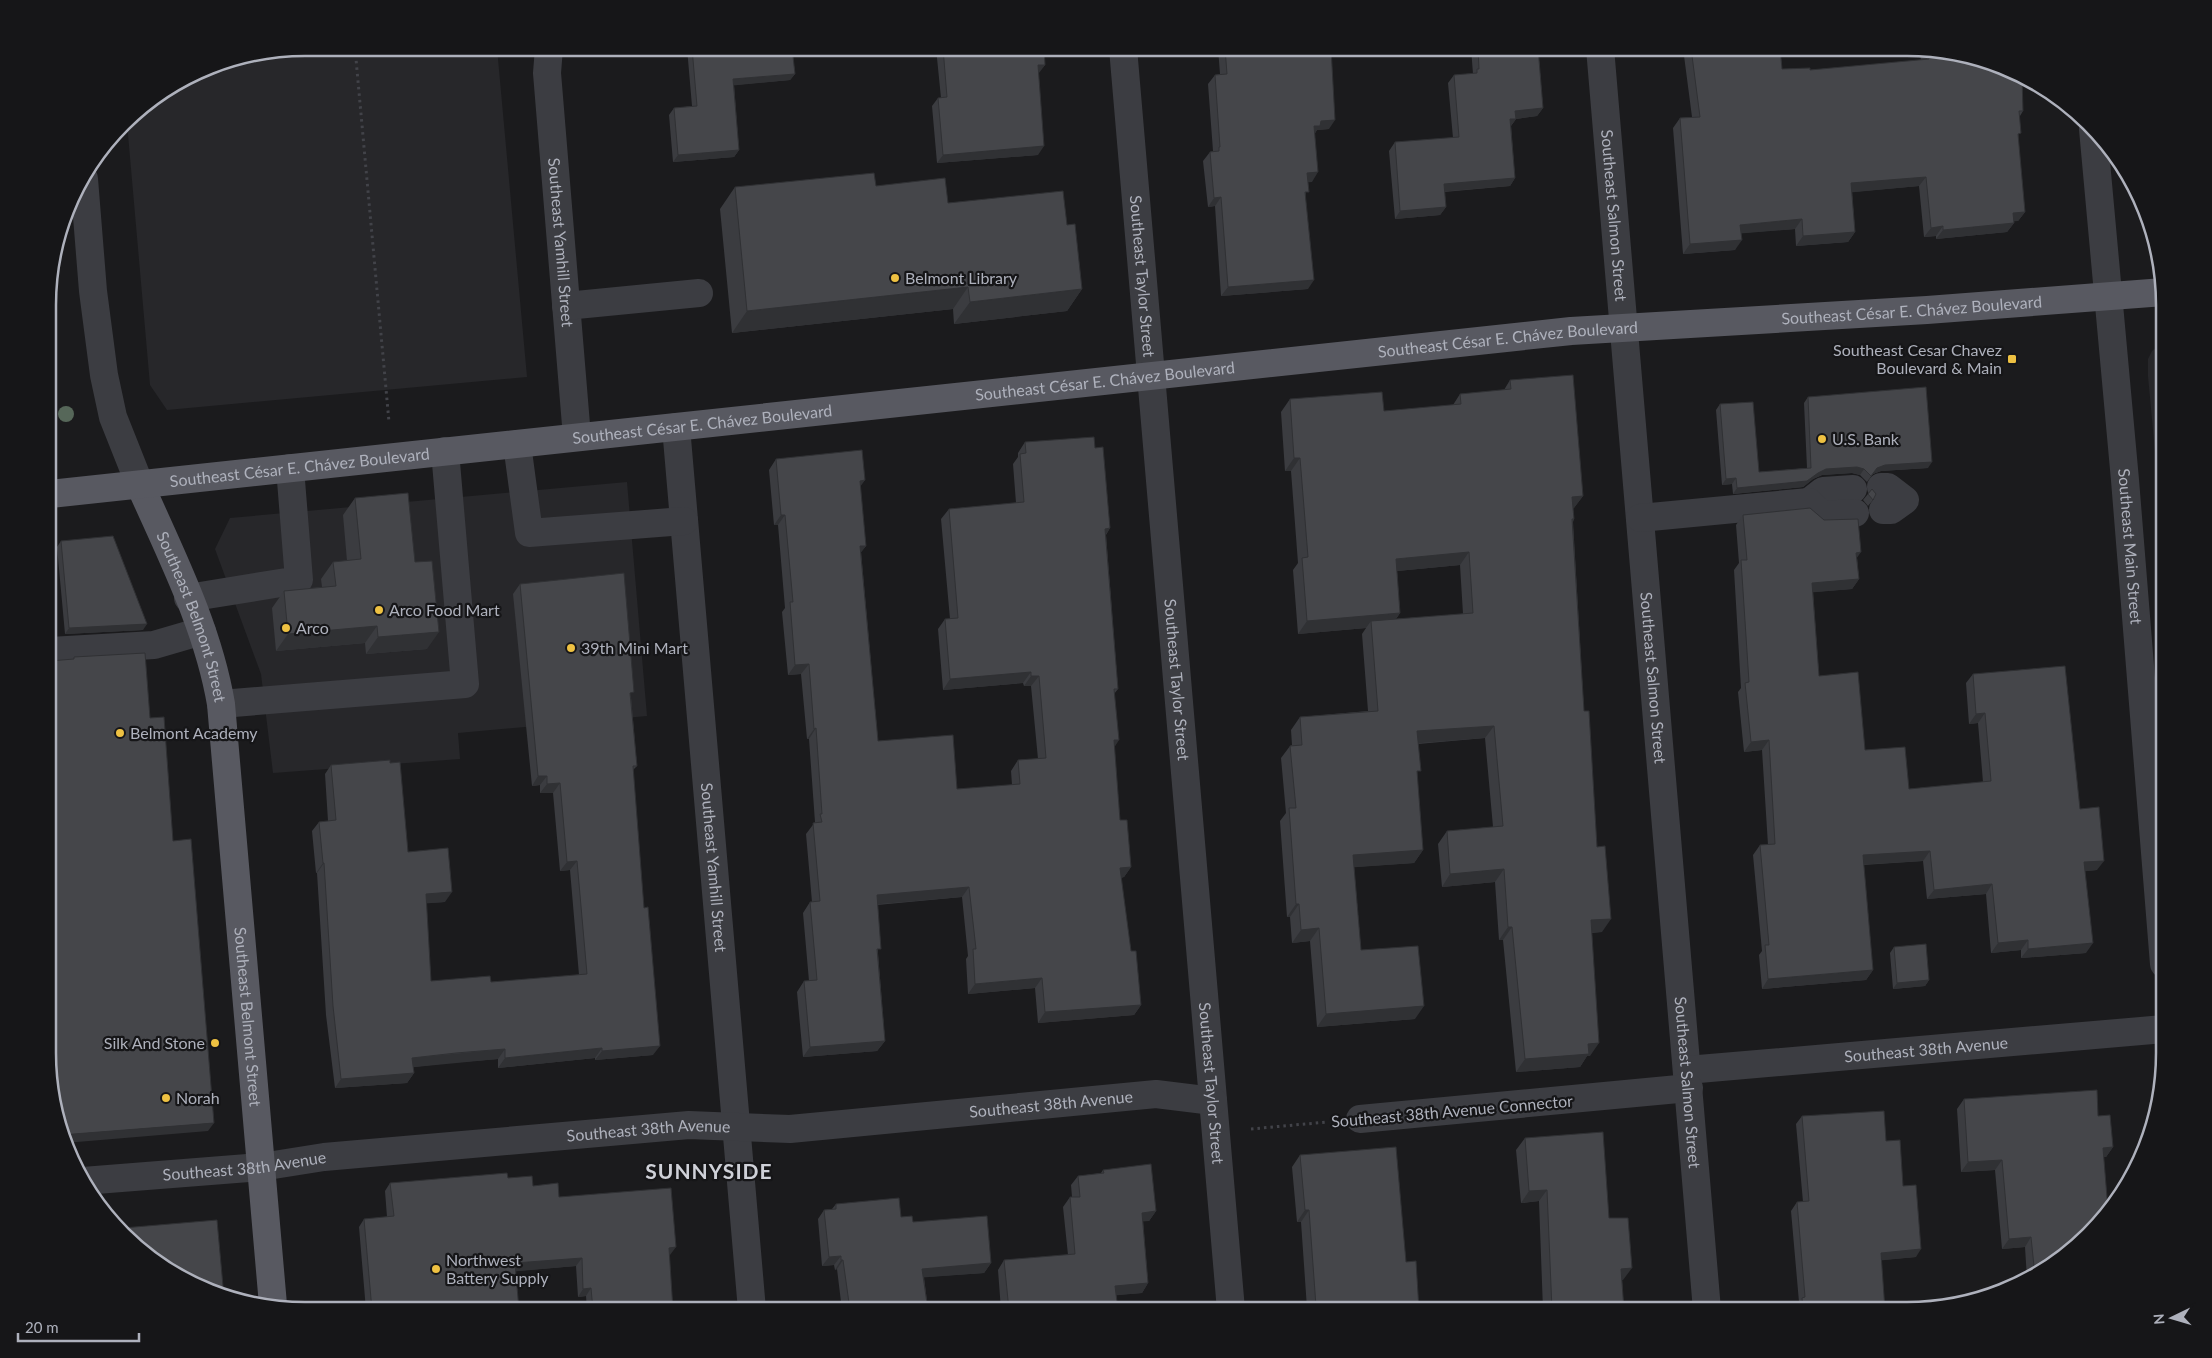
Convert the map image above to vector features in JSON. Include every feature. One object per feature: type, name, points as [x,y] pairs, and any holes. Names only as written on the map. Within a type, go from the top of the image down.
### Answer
[{"type":"main road","name":"Southeast César E. Chávez Boulevard","points":[[56,493],[1561,332],[1927,310],[2155,293]]},
{"type":"main road","name":"Southeast Belmont Street","points":[[140,485],[202,631],[216,677],[221,704],[273,1300]]},
{"type":"street","name":"Southeast Yamhill Street","points":[[548,56],[547,73],[576,437]]},
{"type":"street","name":"Southeast Taylor Street","points":[[1124,56],[1230,1302]]},
{"type":"street","name":"Southeast Salmon Street","points":[[1601,56],[1706,1302]]},
{"type":"street","name":"Southeast Main Street","points":[[2094,141],[2109,296],[2156,867]]},
{"type":"street","name":"Southeast Belmont Street","points":[[85,190],[93,290],[104,375],[113,417],[140,485]]},
{"type":"street","points":[[566,306],[699,293]]},
{"type":"street","name":"Southeast Yamhill Street","points":[[676,426],[751,1302]]},
{"type":"street","points":[[517,444],[529,533],[684,522]]},
{"type":"street","points":[[221,704],[466,684],[445,452]]},
{"type":"street","points":[[188,598],[299,580],[290,468]]},
{"type":"street","points":[[1640,518],[1809,502],[1823,491],[1854,501]]},
{"type":"street","points":[[56,651],[154,645],[202,631]]},
{"type":"street","name":"Southeast 38th Avenue","points":[[1688,1079],[2156,1030]]},
{"type":"street","name":"Southeast 38th Avenue Connector","points":[[1360,1120],[1688,1079]]},
{"type":"street","name":"Southeast 38th Avenue","points":[[92,1180],[261,1167],[324,1157],[689,1125],[790,1129],[1156,1094],[1213,1101]]},
{"type":"path","points":[[356,56],[392,457]]},
{"type":"path","name":"Southeast 38th Avenue Connector","points":[[1216,1132],[1360,1120]]},
{"type":"shaded area","points":[[305,56],[498,56],[527,377],[167,410],[150,385],[129,129],[167,98],[195,82],[225,69],[257,61]]},
{"type":"shaded area","points":[[2156,348],[2156,463],[2148,376],[2148,359]]},
{"type":"shaded area","points":[[627,482],[647,716],[458,733],[460,759],[273,773],[261,674],[215,549],[230,518]]},
{"type":"building","points":[[693,56],[793,56],[795,74],[733,79],[739,150],[678,155],[674,108],[697,106]]},
{"type":"building","points":[[944,56],[1044,56],[1045,65],[1038,65],[1044,146],[943,155],[938,98],[947,97]]},
{"type":"building","points":[[1226,56],[1331,56],[1335,120],[1321,121],[1320,126],[1314,126],[1318,172],[1307,173],[1309,192],[1305,192],[1314,280],[1228,287],[1221,197],[1214,198],[1210,152],[1219,151],[1220,147],[1215,75],[1227,74]]},
{"type":"building","points":[[1478,56],[1539,56],[1543,108],[1515,111],[1516,119],[1510,119],[1515,178],[1444,184],[1446,207],[1400,211],[1395,142],[1459,137],[1454,75],[1477,73],[1477,69],[1479,69]]},
{"type":"building","points":[[1692,56],[1781,56],[1782,69],[1810,68],[1810,70],[1929,59],[1929,57],[1955,61],[1987,69],[2022,85],[2023,111],[2019,111],[2021,133],[2018,134],[2025,212],[2013,213],[2014,223],[1943,230],[1943,226],[1931,228],[1926,177],[1851,183],[1855,232],[1803,236],[1802,219],[1740,225],[1742,240],[1690,244],[1680,118],[1700,117]]},
{"type":"building","name":"Belmont Library","points":[[874,173],[876,186],[945,178],[948,203],[1063,191],[1067,225],[1075,224],[1082,289],[970,302],[968,287],[747,311],[735,187]]},
{"type":"building","points":[[1573,375],[1583,496],[1572,497],[1574,519],[1572,519],[1584,711],[1589,711],[1597,847],[1605,846],[1611,919],[1591,920],[1599,1043],[1588,1044],[1589,1054],[1525,1059],[1512,927],[1508,927],[1504,869],[1450,874],[1447,831],[1503,826],[1494,726],[1417,731],[1421,771],[1417,771],[1423,850],[1353,855],[1361,950],[1418,946],[1424,1006],[1326,1014],[1319,928],[1301,930],[1299,904],[1296,904],[1289,808],[1296,808],[1290,746],[1302,745],[1300,717],[1378,711],[1371,621],[1473,613],[1469,552],[1396,559],[1400,613],[1307,621],[1302,558],[1308,557],[1300,458],[1294,458],[1290,399],[1382,392],[1384,411],[1461,404],[1460,394],[1511,389],[1510,380]]},
{"type":"building","name":"U.S. Bank","points":[[1926,387],[1932,462],[1885,465],[1877,468],[1871,476],[1864,469],[1857,467],[1826,469],[1807,481],[1737,488],[1736,478],[1726,479],[1720,404],[1753,402],[1759,472],[1811,468],[1808,397]]},
{"type":"building","points":[[1094,437],[1095,448],[1103,447],[1110,528],[1105,529],[1118,689],[1114,689],[1119,740],[1114,740],[1120,820],[1127,820],[1131,867],[1120,868],[1131,951],[1136,951],[1141,1005],[1045,1012],[1042,978],[975,984],[973,949],[976,949],[969,887],[877,895],[881,949],[877,949],[885,1041],[810,1047],[804,981],[817,980],[810,902],[820,901],[813,823],[822,822],[820,814],[822,814],[809,664],[795,665],[790,602],[793,602],[785,515],[781,515],[776,459],[862,450],[865,480],[860,481],[866,546],[860,546],[878,741],[953,735],[957,789],[1020,784],[1018,760],[1046,758],[1039,676],[1031,676],[1031,672],[950,679],[945,619],[958,618],[949,509],[1024,502],[1020,454],[1026,453],[1025,442]]},
{"type":"building","points":[[1872,489],[1876,494],[1873,500],[1868,494]]},
{"type":"building","points":[[408,493],[415,562],[432,561],[439,632],[378,637],[377,626],[288,634],[284,591],[336,586],[333,562],[361,559],[355,498]]},
{"type":"building","points":[[1810,508],[1824,520],[1858,519],[1861,552],[1856,553],[1859,579],[1812,583],[1819,676],[1858,672],[1865,750],[1905,747],[1909,789],[1991,781],[1985,713],[1976,714],[1973,674],[2065,666],[2080,809],[2099,807],[2104,861],[2084,862],[2093,943],[2028,949],[2028,940],[1998,943],[1992,884],[1934,890],[1930,851],[1863,855],[1873,970],[1768,979],[1765,945],[1769,945],[1760,845],[1775,844],[1769,740],[1751,742],[1745,683],[1749,682],[1741,560],[1747,560],[1743,515]]},
{"type":"building","points":[[113,536],[147,624],[69,628],[61,541]]},
{"type":"building","points":[[624,573],[634,692],[630,693],[637,766],[633,766],[644,908],[648,907],[660,1046],[602,1051],[602,1048],[505,1058],[505,1049],[456,1053],[412,1058],[414,1073],[341,1079],[333,1006],[324,863],[319,822],[336,820],[331,765],[390,760],[390,763],[400,762],[408,852],[448,848],[452,892],[426,894],[431,981],[490,976],[491,982],[587,974],[577,861],[567,862],[560,783],[547,784],[547,776],[538,776],[520,584]]},
{"type":"building","points":[[145,653],[150,718],[164,717],[173,841],[191,839],[214,1123],[69,1133],[58,1085],[56,1053],[56,660],[74,659],[74,657]]},
{"type":"building","points":[[1926,944],[1929,980],[1897,983],[1894,947]]},
{"type":"building","points":[[2097,1090],[2098,1116],[2110,1115],[2113,1147],[2103,1148],[2107,1200],[2094,1217],[2071,1240],[2034,1266],[2031,1237],[2009,1239],[2002,1160],[1968,1162],[1964,1099]]},
{"type":"building","points":[[1884,1111],[1886,1141],[1900,1140],[1903,1186],[1916,1185],[1921,1249],[1881,1253],[1884,1302],[1802,1302],[1802,1298],[1805,1297],[1797,1202],[1809,1201],[1802,1116]]},
{"type":"building","points":[[1603,1132],[1609,1218],[1628,1218],[1632,1268],[1621,1269],[1623,1302],[1552,1302],[1547,1190],[1529,1191],[1525,1138]]},
{"type":"building","points":[[1396,1147],[1406,1262],[1416,1261],[1419,1302],[1316,1302],[1309,1210],[1305,1210],[1300,1155]]},
{"type":"building","points":[[1151,1164],[1156,1211],[1142,1213],[1148,1283],[1115,1286],[1117,1302],[1008,1302],[1004,1260],[1075,1254],[1070,1197],[1080,1197],[1078,1176],[1104,1173],[1103,1170]]},
{"type":"building","points":[[507,1173],[508,1178],[532,1176],[533,1186],[558,1183],[559,1197],[671,1188],[676,1247],[669,1248],[672,1302],[592,1302],[591,1288],[583,1289],[582,1258],[515,1263],[518,1302],[371,1302],[364,1219],[394,1216],[390,1183]]},
{"type":"building","points":[[899,1198],[901,1217],[912,1216],[913,1222],[987,1216],[991,1263],[922,1269],[927,1302],[849,1302],[843,1260],[841,1260],[841,1256],[829,1257],[824,1210],[836,1209],[836,1204]]},
{"type":"building","points":[[217,1220],[223,1288],[195,1276],[167,1260],[128,1228]]},
{"type":"place","name":"Belmont Library","points":[[895,278]]},
{"type":"place","name":"Southeast Cesar Chavez Boulevard & Main","points":[[2012,359]]},
{"type":"place","name":"U.S. Bank","points":[[1822,439]]},
{"type":"place","name":"Arco Food Mart","points":[[379,610]]},
{"type":"place","name":"Arco","points":[[286,628]]},
{"type":"place","name":"39th Mini Mart","points":[[571,648]]},
{"type":"place","name":"Belmont Academy","points":[[120,733]]},
{"type":"place","name":"Silk And Stone","points":[[215,1043]]},
{"type":"place","name":"Norah","points":[[166,1098]]},
{"type":"place","name":"Northwest Battery Supply","points":[[436,1269]]},
{"type":"district","name":"SUNNYSIDE","points":[[709,1172]]}]
